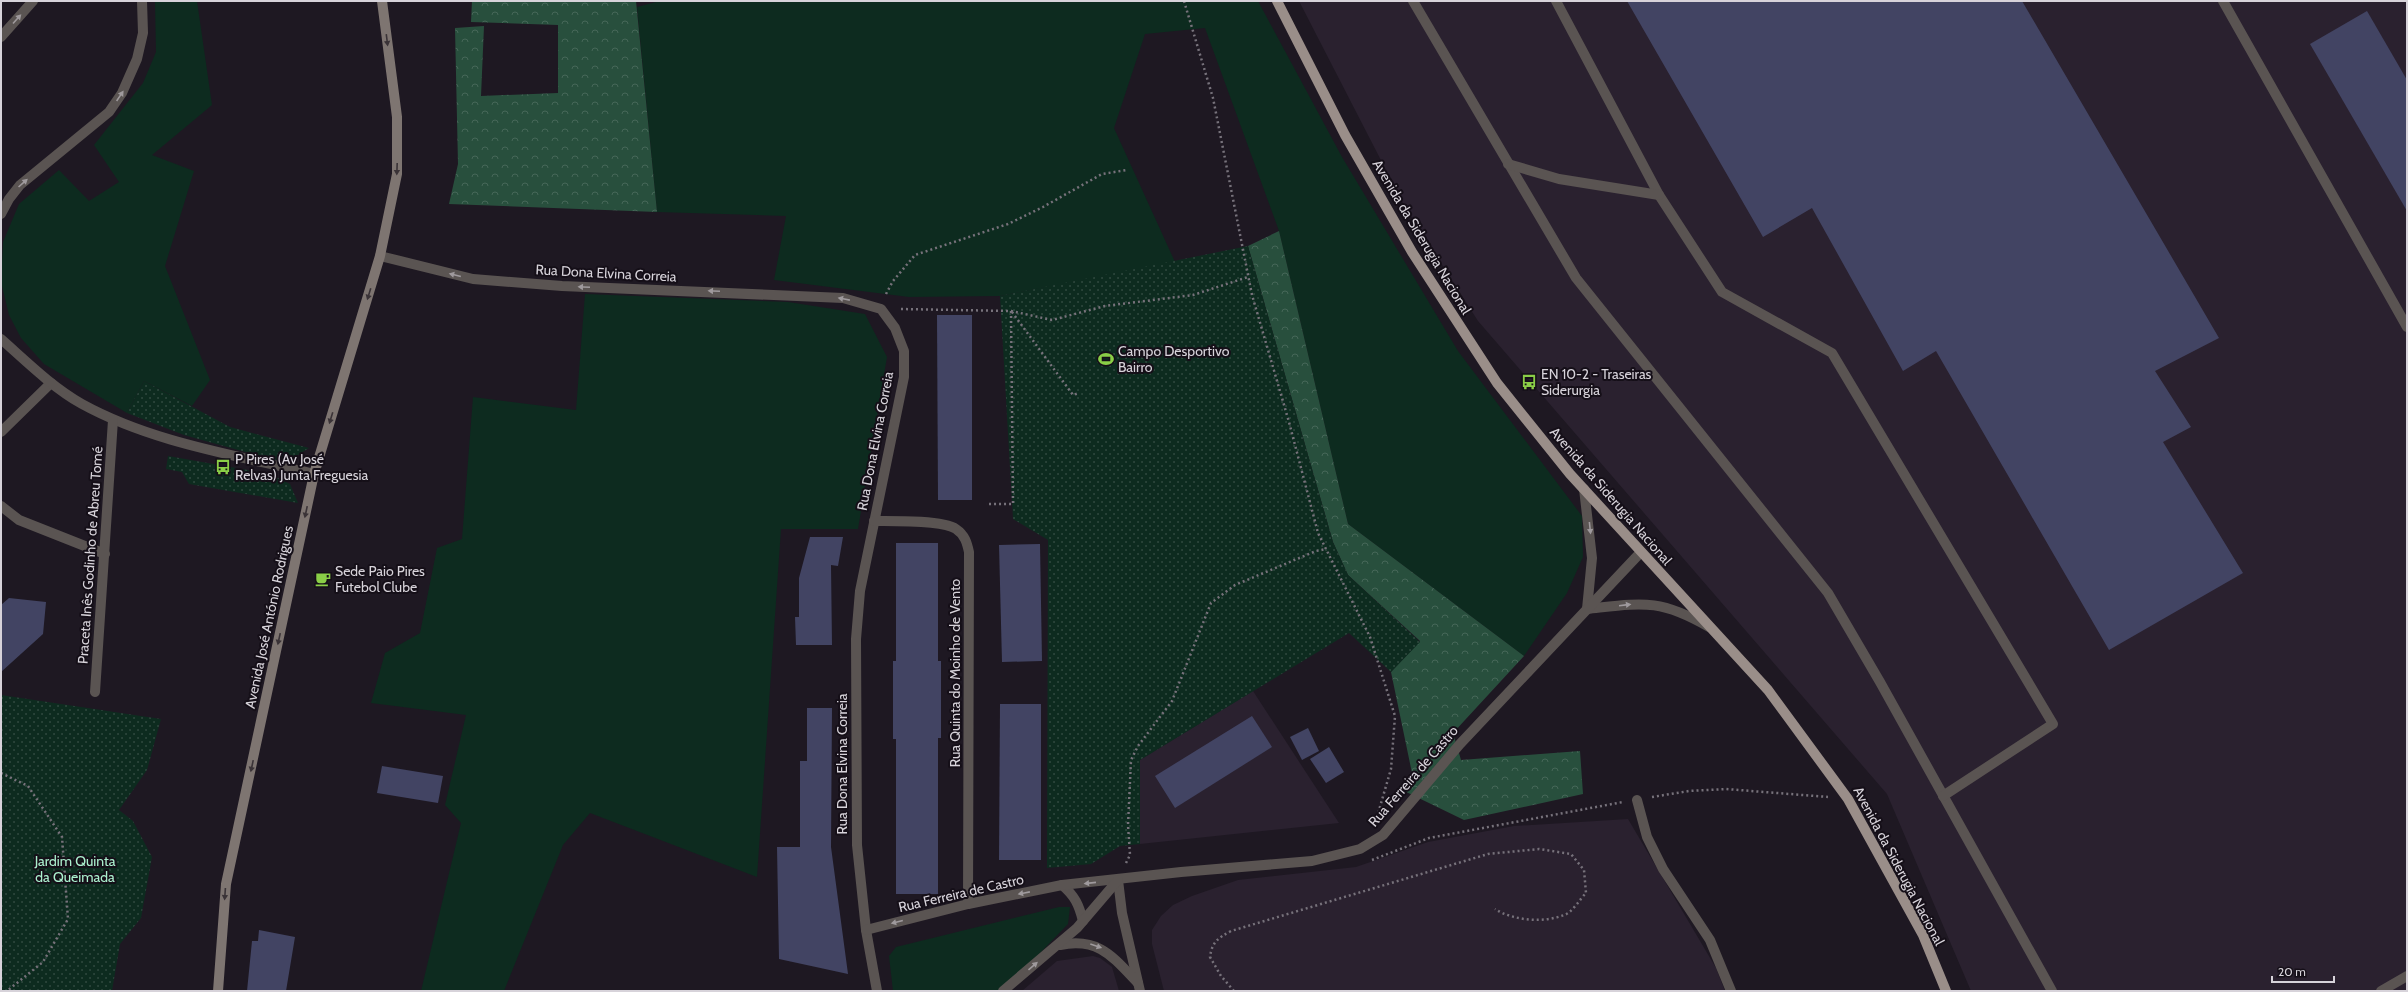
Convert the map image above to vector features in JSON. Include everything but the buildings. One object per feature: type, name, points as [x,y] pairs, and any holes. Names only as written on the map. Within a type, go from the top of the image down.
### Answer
[{"type":"main road","name":"Avenida da Siderugia Nacional","points":[[1277,1],[1345,135],[1412,252],[1497,383],[1584,489],[1768,690],[1848,799],[1922,935],[1946,991]]},
{"type":"street","points":[[1,37],[33,1]]},
{"type":"street","points":[[1,214],[9,199],[20,185],[109,112],[122,93],[137,59],[143,33],[142,1]]},
{"type":"street","name":"Avenida José António Rodrigues","points":[[218,991],[226,884],[314,474],[380,256],[397,174],[397,117],[382,1]]},
{"type":"street","points":[[1413,1],[1576,278],[1828,593],[2052,991]]},
{"type":"street","points":[[1556,1],[1659,195],[1722,292],[1832,353],[2053,724],[1943,796]]},
{"type":"street","points":[[2223,1],[2407,327]]},
{"type":"street","points":[[1508,164],[1559,179],[1659,195]]},
{"type":"street","name":"Rua Dona Elvina Correia","points":[[380,256],[473,279],[562,286],[808,295],[843,298],[881,309],[895,328],[904,351],[904,377],[860,591],[856,639],[857,845],[866,930],[877,991]]},
{"type":"street","points":[[1,339],[51,383],[81,403],[113,420],[146,433],[180,443],[314,474]]},
{"type":"street","points":[[1,432],[51,383]]},
{"type":"street","name":"Praceta Inês Godinho de Abreu Tomé","points":[[95,692],[113,420]]},
{"type":"street","points":[[1584,489],[1592,558],[1587,609],[1641,603],[1663,606],[1684,613],[1710,628]]},
{"type":"street","points":[[1,506],[19,520],[105,554]]},
{"type":"street","name":"Rua Quinta do Moinho de Vento","points":[[874,521],[944,524],[955,528],[966,540],[969,552],[968,904]]},
{"type":"street","name":"Rua Ferreira de Castro","points":[[866,930],[968,904],[1062,885],[1181,872],[1312,861],[1360,849],[1383,835],[1460,744],[1641,552]]},
{"type":"street","points":[[1637,800],[1647,837],[1663,869],[1710,940],[1731,991]]},
{"type":"street","points":[[1003,991],[1058,945],[1083,921],[1118,880]]},
{"type":"street","points":[[1118,880],[1122,913],[1139,987]]},
{"type":"street","points":[[1062,885],[1072,893],[1079,905],[1083,921]]},
{"type":"street","points":[[1058,945],[1074,942],[1095,945],[1108,952],[1139,987]]},
{"type":"street","points":[[2381,991],[2407,976]]},
{"type":"path","points":[[1184,1],[1213,98],[1248,277],[1318,533],[1370,637],[1395,716],[1391,769],[1368,844]]},
{"type":"path","points":[[887,294],[893,280],[915,255],[1008,224],[1043,207],[1102,174],[1127,170]]},
{"type":"path","points":[[881,309],[1011,311],[1052,320],[1105,306],[1192,295],[1248,277]]},
{"type":"path","points":[[1011,311],[1073,395],[1079,393]]},
{"type":"path","points":[[986,504],[1014,504],[1011,311]]},
{"type":"path","points":[[1118,880],[1130,855],[1128,825],[1131,760],[1138,746],[1172,702],[1211,603],[1235,585],[1316,551],[1326,549]]},
{"type":"path","points":[[1,773],[28,786],[62,837],[68,919],[43,962],[7,991]]},
{"type":"path","points":[[1370,860],[1376,860],[1429,838],[1689,792],[1726,789],[1848,799]]},
{"type":"path","points":[[1234,991],[1221,976],[1210,957],[1212,946],[1217,939],[1232,932],[1488,854],[1539,849],[1571,854],[1584,870],[1586,893],[1566,915],[1535,920],[1504,915],[1495,909]]},
{"type":"shaded area","points":[[1299,1],[2407,1],[2407,991],[1971,991],[1887,794],[1478,321],[1404,205]]},
{"type":"shaded area","points":[[1253,691],[1339,823],[1140,844],[1140,760]]},
{"type":"shaded area","points":[[1628,819],[1716,968],[1725,991],[1164,991],[1152,944],[1152,930],[1161,916],[1173,905],[1192,896],[1238,880],[1356,867],[1428,842],[1514,826]]},
{"type":"shaded area","points":[[1093,956],[1100,958],[1112,967],[1119,991],[1022,991],[1057,961]]},
{"type":"green space","points":[[155,1],[197,1],[212,105],[152,155],[194,171],[165,266],[210,380],[192,406],[144,381],[127,413],[44,364],[21,338],[9,315],[1,282],[3,242],[19,204],[59,170],[89,201],[119,182],[94,145],[143,83],[156,52]]},
{"type":"green space","points":[[472,1],[636,1],[657,212],[449,204],[458,164],[455,28],[484,26],[481,96],[558,93],[558,25],[471,22]]},
{"type":"green space","points":[[660,1],[1258,1],[1342,157],[1458,351],[1582,516],[1583,557],[1567,593],[1524,656],[1348,524],[1279,231],[1205,28],[1145,34],[1114,128],[1175,262],[1000,296],[909,297],[774,280],[786,216],[657,212],[637,7]]},
{"type":"green space","points":[[1279,231],[1348,524],[1524,656],[1453,733],[1461,760],[1580,751],[1583,794],[1464,820],[1398,788],[1412,773],[1391,672],[1420,641],[1348,575],[1333,542],[1248,246]]},
{"type":"green space","points":[[1248,246],[1333,542],[1348,575],[1420,642],[1391,672],[1349,633],[1140,760],[1140,844],[1120,846],[1091,864],[1047,868],[1048,540],[1013,519],[1000,296]]},
{"type":"green space","points":[[585,294],[788,302],[865,314],[887,357],[858,529],[781,529],[757,877],[590,813],[563,845],[504,991],[421,991],[461,823],[445,805],[466,715],[371,703],[385,653],[420,633],[437,548],[462,539],[473,397],[576,410]]},
{"type":"green space","points":[[144,381],[230,427],[309,448],[285,463],[184,435],[127,413]]},
{"type":"green space","points":[[168,456],[270,474],[290,484],[298,503],[189,484],[182,472],[166,469]]},
{"type":"green space","name":"Jardim Quinta da Queimada","points":[[1,695],[161,719],[147,770],[119,810],[133,821],[152,857],[141,918],[120,944],[112,991],[1,991]]},
{"type":"green space","points":[[1059,907],[1070,907],[1068,924],[1016,978],[1000,991],[893,991],[889,956],[896,947]]},
{"type":"place","name":"Campo Desportivo Bairro","points":[[1106,359]]},
{"type":"place","name":"EN 10-2 - Traseiras Siderurgia","points":[[1529,382]]},
{"type":"place","name":"P Pires (Av José Relvas) Junta Freguesia","points":[[223,467]]},
{"type":"place","name":"Sede Paio Pires Futebol Clube","points":[[323,579]]}]
